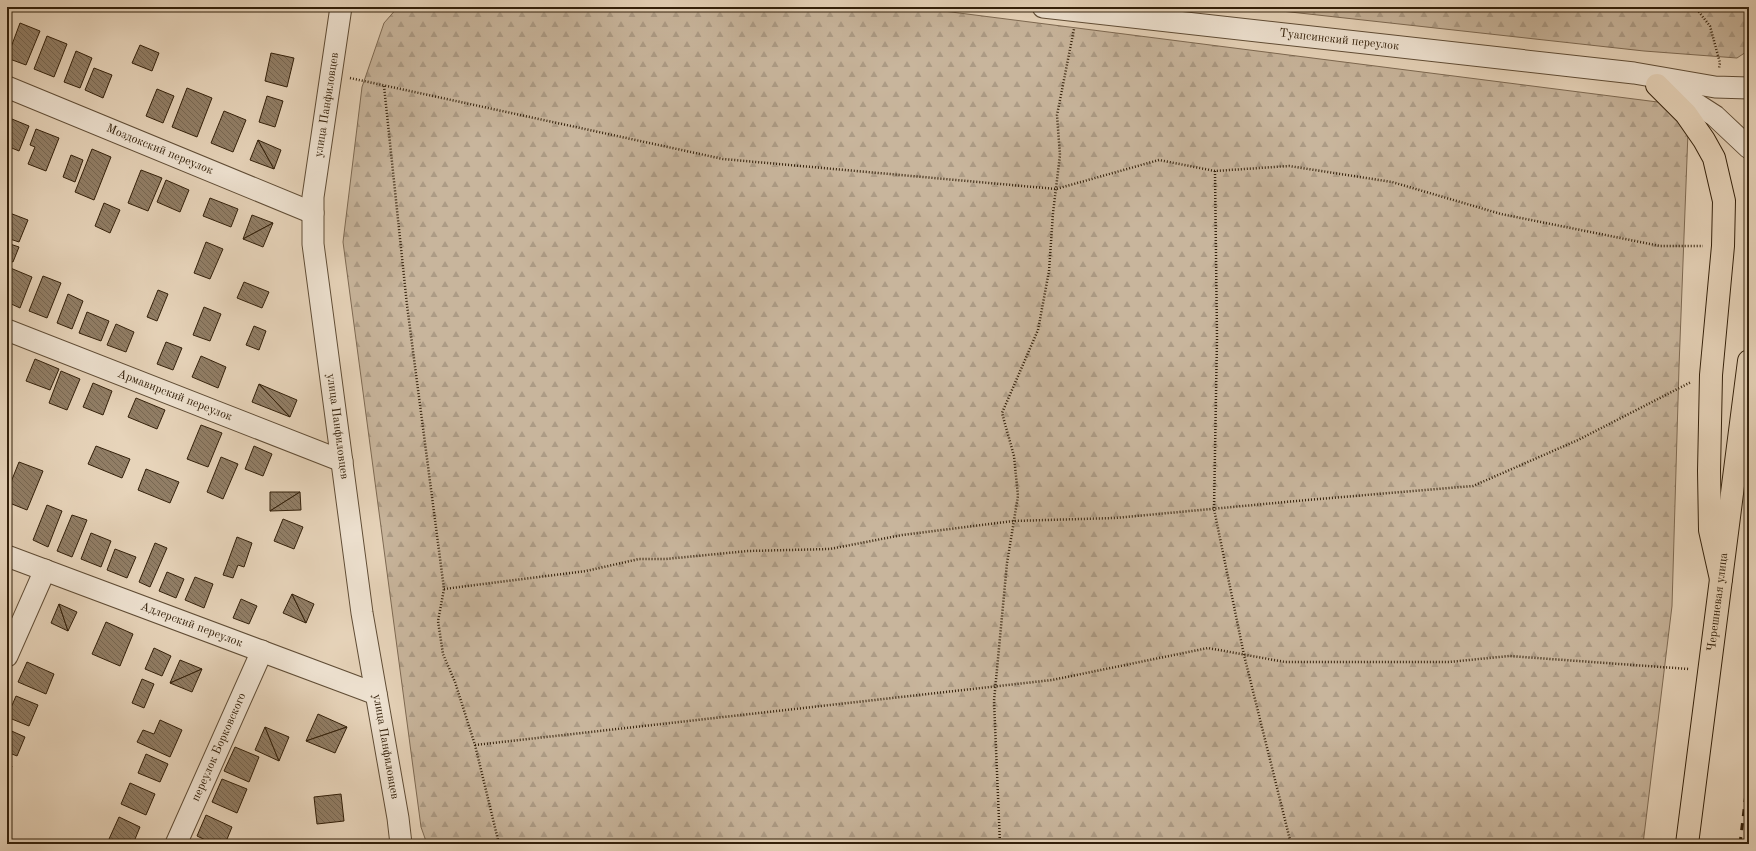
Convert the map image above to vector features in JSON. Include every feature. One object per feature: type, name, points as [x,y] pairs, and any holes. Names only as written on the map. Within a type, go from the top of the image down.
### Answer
[{"type":"main road","points":[[1657,85],[1686,114],[1704,140],[1714,158],[1724,201],[1723,246],[1711,375],[1709,471],[1710,530],[1721,579]]},
{"type":"main road","name":"Черешневая улица","points":[[1687,844],[1749,361]]},
{"type":"street","name":"улица Панфиловцев","points":[[341,7],[313,197],[312,244],[362,614],[398,818],[401,844]]},
{"type":"street","name":"Туапсинский переулок","points":[[1044,7],[1634,72],[1715,87],[1749,88]]},
{"type":"street","name":"Туапсинский переулок","points":[[1634,72],[1657,85],[1687,98],[1715,116],[1749,148]]},
{"type":"street","name":"Моздокский переулок","points":[[7,87],[313,213]]},
{"type":"street","name":"Армавирский переулок","points":[[7,330],[342,461]]},
{"type":"street","name":"Адлерский переулок","points":[[7,556],[376,694]]},
{"type":"street","points":[[7,656],[45,570]]},
{"type":"street","name":"переулок Борковского","points":[[176,844],[262,651]]},
{"type":"path","points":[[1695,7],[1710,26],[1720,62],[1715,87]]},
{"type":"path","points":[[1000,844],[994,701],[1006,563],[1018,496],[1014,456],[1002,413],[1038,330],[1049,271],[1060,155],[1057,115],[1078,10]]},
{"type":"path","points":[[331,74],[723,159],[1056,189],[1159,160],[1215,171],[1289,166],[1392,182],[1501,214],[1660,246],[1723,246]]},
{"type":"path","points":[[384,86],[407,305],[444,589],[438,621],[443,654],[455,682],[475,745],[499,844]]},
{"type":"path","points":[[1215,171],[1217,338],[1214,509],[1244,655],[1291,844]]},
{"type":"path","points":[[444,589],[586,571],[639,559],[666,559],[748,550],[830,549],[902,535],[1013,521],[1115,518],[1474,486],[1578,440],[1683,386],[1711,375]]},
{"type":"path","points":[[475,745],[1052,680],[1208,648],[1285,662],[1449,662],[1509,656],[1709,671]]},
{"type":"green space","points":[[398,7],[912,7],[1689,106],[1672,606],[1643,844],[427,844],[421,827],[343,242],[362,87],[384,23]]},
{"type":"green space","points":[[1245,7],[1749,7],[1749,50],[1737,58],[1644,51]]},
{"type":"building","points":[[20,23],[40,31],[26,65],[7,58]]},
{"type":"building","points":[[47,36],[67,44],[54,77],[34,69]]},
{"type":"building","points":[[140,45],[159,53],[152,71],[132,63]]},
{"type":"building","points":[[76,51],[92,58],[80,88],[64,82]]},
{"type":"building","points":[[271,53],[294,58],[287,87],[265,81]]},
{"type":"building","points":[[94,68],[112,75],[103,98],[85,90]]},
{"type":"building","points":[[187,88],[212,98],[197,137],[172,127]]},
{"type":"building","points":[[157,89],[174,96],[163,123],[146,116]]},
{"type":"building","points":[[267,96],[283,101],[275,127],[259,122]]},
{"type":"building","points":[[224,111],[246,120],[233,152],[211,143]]},
{"type":"building","points":[[7,117],[29,126],[19,151],[7,146]]},
{"type":"building","points":[[36,129],[59,138],[46,171],[28,164],[35,147],[30,145]]},
{"type":"building","points":[[258,140],[274,169],[250,160]]},
{"type":"building","points":[[258,140],[281,150],[274,169]]},
{"type":"building","points":[[92,149],[111,157],[94,200],[75,192]]},
{"type":"building","points":[[71,155],[83,160],[75,182],[63,177]]},
{"type":"building","points":[[141,170],[162,178],[148,211],[128,203]]},
{"type":"building","points":[[166,180],[189,190],[180,212],[157,202]]},
{"type":"building","points":[[210,198],[238,209],[231,227],[203,216]]},
{"type":"building","points":[[104,203],[120,210],[110,233],[95,226]]},
{"type":"building","points":[[7,212],[28,220],[19,242],[7,238]]},
{"type":"building","points":[[252,215],[273,223],[243,239]]},
{"type":"building","points":[[273,223],[263,247],[243,239]]},
{"type":"building","points":[[206,242],[223,249],[210,279],[194,273]]},
{"type":"building","points":[[7,243],[19,247],[13,262],[7,260]]},
{"type":"building","points":[[8,267],[32,277],[20,308],[7,302]]},
{"type":"building","points":[[43,276],[61,283],[47,318],[29,311]]},
{"type":"building","points":[[244,282],[269,292],[262,308],[237,298]]},
{"type":"building","points":[[158,290],[168,294],[157,321],[147,317]]},
{"type":"building","points":[[68,294],[83,301],[72,329],[57,323]]},
{"type":"building","points":[[204,307],[221,314],[210,341],[193,335]]},
{"type":"building","points":[[87,312],[109,321],[101,341],[79,333]]},
{"type":"building","points":[[116,324],[134,332],[126,352],[107,345]]},
{"type":"building","points":[[254,326],[266,331],[259,350],[246,345]]},
{"type":"building","points":[[166,342],[182,348],[173,370],[157,364]]},
{"type":"building","points":[[201,356],[226,367],[218,388],[192,377]]},
{"type":"building","points":[[35,359],[59,369],[50,390],[26,381]]},
{"type":"building","points":[[61,371],[80,379],[67,410],[49,403]]},
{"type":"building","points":[[93,383],[112,391],[103,415],[83,407]]},
{"type":"building","points":[[259,384],[290,417],[252,402]]},
{"type":"building","points":[[259,384],[297,400],[290,417]]},
{"type":"building","points":[[136,398],[165,410],[157,429],[128,417]]},
{"type":"building","points":[[201,425],[222,433],[208,467],[187,459]]},
{"type":"building","points":[[96,446],[130,459],[122,478],[88,464]]},
{"type":"building","points":[[254,446],[272,454],[263,476],[245,469]]},
{"type":"building","points":[[221,457],[238,464],[223,499],[207,492]]},
{"type":"building","points":[[19,462],[43,471],[27,510],[7,502],[7,492]]},
{"type":"building","points":[[146,469],[179,482],[170,503],[138,490]]},
{"type":"building","points":[[270,492],[300,492],[270,511]]},
{"type":"building","points":[[300,492],[301,510],[270,511]]},
{"type":"building","points":[[47,505],[62,511],[48,547],[33,540]]},
{"type":"building","points":[[72,515],[87,520],[72,557],[57,551]]},
{"type":"building","points":[[283,519],[303,527],[294,549],[274,541]]},
{"type":"building","points":[[91,533],[111,541],[101,567],[81,559]]},
{"type":"building","points":[[237,537],[252,543],[244,567],[238,565],[233,578],[223,575]]},
{"type":"building","points":[[155,543],[167,548],[150,587],[139,582]]},
{"type":"building","points":[[115,549],[136,557],[127,578],[107,570]]},
{"type":"building","points":[[167,572],[184,579],[176,598],[159,591]]},
{"type":"building","points":[[195,577],[213,584],[204,608],[185,600]]},
{"type":"building","points":[[292,594],[306,623],[283,613]]},
{"type":"building","points":[[292,594],[314,604],[306,623]]},
{"type":"building","points":[[241,599],[257,606],[249,624],[233,618]]},
{"type":"building","points":[[59,604],[68,631],[51,623]]},
{"type":"building","points":[[59,604],[77,612],[68,631]]},
{"type":"building","points":[[106,622],[133,634],[120,666],[92,654]]},
{"type":"building","points":[[154,648],[171,656],[162,676],[145,669]]},
{"type":"building","points":[[180,660],[202,669],[170,683]]},
{"type":"building","points":[[27,662],[54,674],[46,694],[18,682]]},
{"type":"building","points":[[202,669],[192,692],[170,683]]},
{"type":"building","points":[[142,679],[154,684],[144,708],[132,703]]},
{"type":"building","points":[[16,696],[38,705],[29,726],[7,717]]},
{"type":"building","points":[[318,714],[347,727],[306,741]]},
{"type":"building","points":[[160,720],[182,730],[170,757],[137,742],[143,730],[154,734]]},
{"type":"building","points":[[265,727],[279,761],[255,750]]},
{"type":"building","points":[[265,727],[289,737],[279,761]]},
{"type":"building","points":[[347,727],[335,753],[306,741]]},
{"type":"building","points":[[7,729],[25,737],[17,756],[7,752]]},
{"type":"building","points":[[235,747],[259,757],[249,782],[224,771]]},
{"type":"building","points":[[146,754],[168,764],[160,782],[138,773]]},
{"type":"building","points":[[7,764],[12,766],[7,778]]},
{"type":"building","points":[[222,779],[247,789],[237,813],[212,802]]},
{"type":"building","points":[[130,783],[155,794],[146,815],[121,804]]},
{"type":"building","points":[[341,794],[344,821],[317,824],[314,797]]},
{"type":"building","points":[[206,815],[232,827],[225,844],[214,844],[197,836]]},
{"type":"building","points":[[119,817],[140,827],[133,844],[120,844],[109,839]]},
{"type":"railway","points":[[1740,844],[1749,768]]}]
